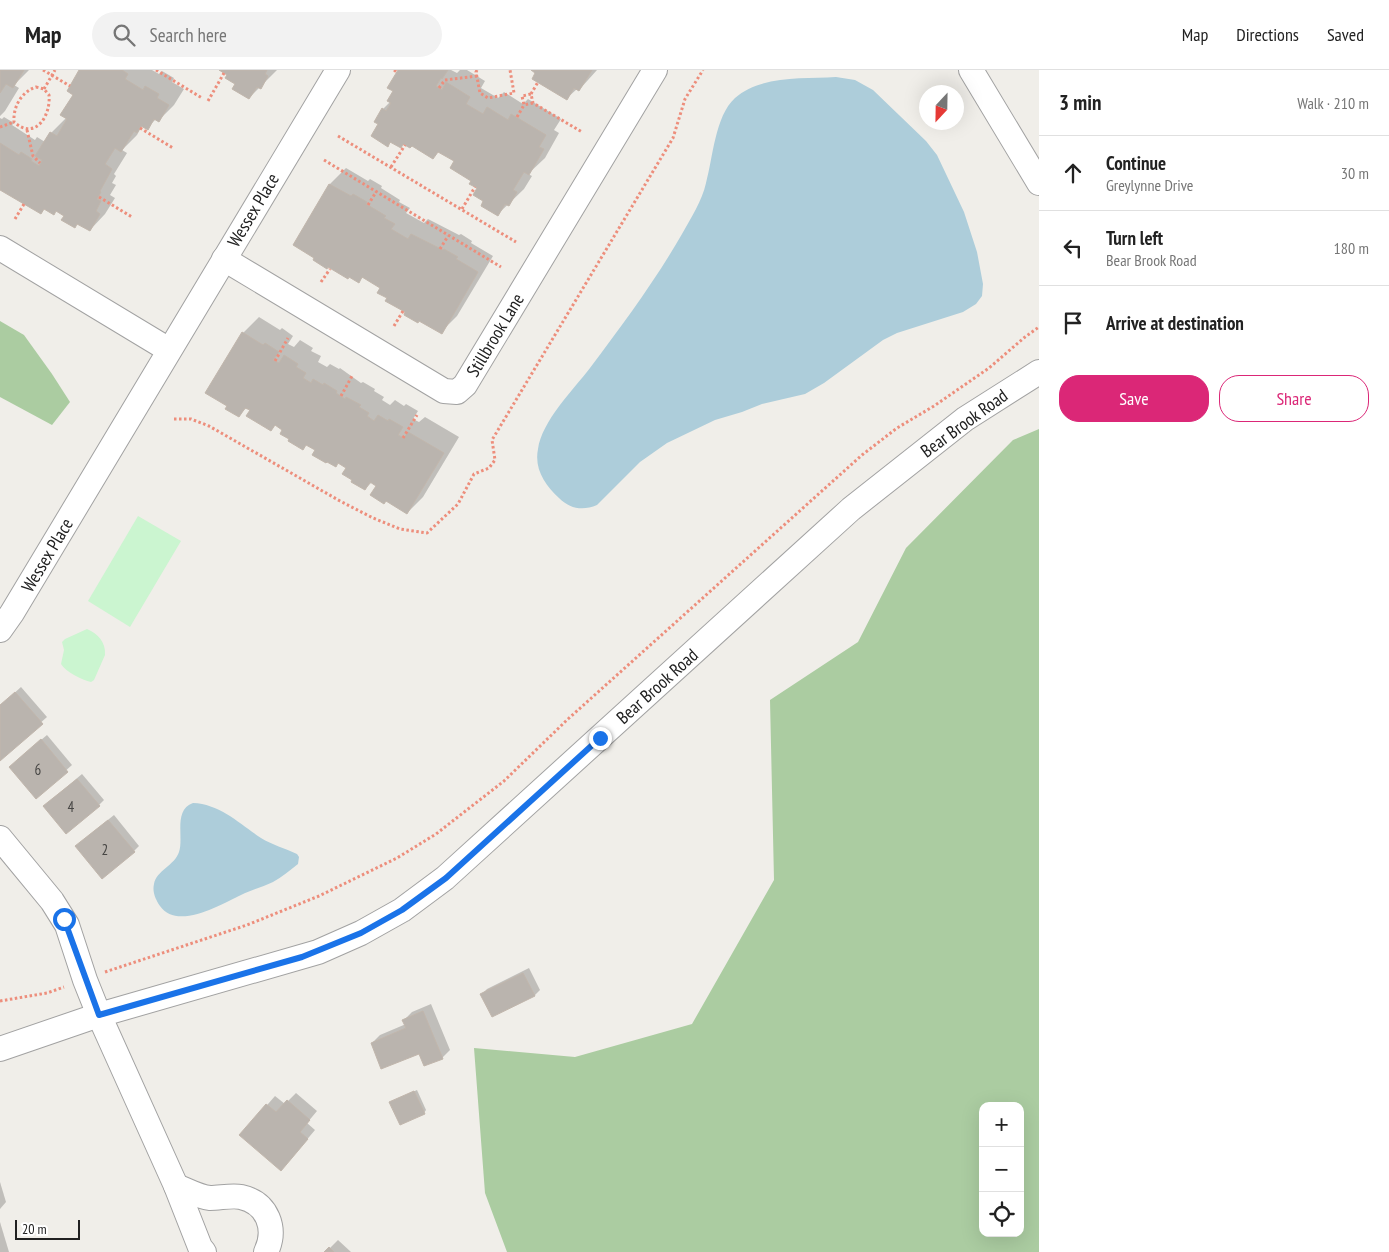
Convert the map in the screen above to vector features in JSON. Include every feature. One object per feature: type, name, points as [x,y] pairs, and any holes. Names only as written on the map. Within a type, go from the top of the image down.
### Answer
[{"type":"street","name":"Wessex Place","points":[[0,630],[17,605],[338,70]]},
{"type":"street","name":"Stillbrook Lane","points":[[224,259],[444,391],[457,392],[465,385],[655,70]]},
{"type":"street","points":[[971,70],[1039,183]]},
{"type":"street","points":[[0,248],[169,350]]},
{"type":"street","name":"Bear Brook Road","points":[[0,1049],[99,1015],[318,952],[361,933],[402,910],[446,878],[851,509],[965,419],[1039,372]]},
{"type":"street","points":[[0,838],[52,901],[64,919],[99,1015],[176,1186],[200,1247],[204,1252]]},
{"type":"street","points":[[176,1186],[208,1198],[240,1196],[254,1202],[266,1212],[271,1227],[271,1242],[266,1252]]},
{"type":"path","points":[[43,70],[70,86]]},
{"type":"path","points":[[44,89],[56,70]]},
{"type":"path","points":[[156,70],[202,98]]},
{"type":"path","points":[[477,70],[480,93],[488,98],[514,93],[522,96],[531,94],[538,82]]},
{"type":"path","points":[[510,70],[514,93]]},
{"type":"path","points":[[208,101],[224,73]]},
{"type":"path","points":[[439,88],[445,80],[477,76]]},
{"type":"path","points":[[36,87],[44,89],[49,95],[49,107],[39,124],[33,129],[27,130],[14,122],[14,110],[23,94],[28,89],[36,87]]},
{"type":"path","points":[[531,94],[534,102],[582,132]]},
{"type":"path","points":[[517,117],[524,105],[522,96]]},
{"type":"path","points":[[524,105],[534,102]]},
{"type":"path","points":[[0,127],[14,122]]},
{"type":"path","points":[[140,128],[173,148]]},
{"type":"path","points":[[27,130],[33,156],[40,163]]},
{"type":"path","points":[[338,136],[516,242]]},
{"type":"path","points":[[391,167],[405,145]]},
{"type":"path","points":[[324,160],[500,268]]},
{"type":"path","points":[[462,209],[475,187]]},
{"type":"path","points":[[368,205],[376,192]]},
{"type":"path","points":[[98,197],[132,217]]},
{"type":"path","points":[[15,219],[24,204]]},
{"type":"path","points":[[440,249],[448,236]]},
{"type":"path","points":[[322,282],[330,269]]},
{"type":"path","points":[[394,326],[403,311]]},
{"type":"path","points":[[116,969],[247,925],[319,896],[397,858],[436,834],[504,781],[568,720],[862,455],[897,428],[934,406],[989,368],[1017,343],[1039,327]]},
{"type":"path","points":[[275,361],[288,338]]},
{"type":"path","points":[[341,396],[352,376]]},
{"type":"path","points":[[403,438],[417,415]]},
{"type":"path","points":[[0,1002],[47,993]]},
{"type":"green space","points":[[0,321],[24,335],[70,402],[52,425],[0,397]]},
{"type":"green space","points":[[1039,429],[1039,1252],[507,1252],[485,1193],[474,1048],[575,1057],[692,1024],[774,880],[770,700],[858,642],[906,548],[1013,440]]},
{"type":"green space","points":[[138,516],[181,541],[130,627],[88,601]]},
{"type":"green space","points":[[87,629],[95,633],[105,650],[105,655],[94,680],[91,682],[74,675],[61,664],[64,650],[62,642]]},
{"type":"water","points":[[836,77],[855,80],[873,90],[926,141],[937,155],[964,212],[977,252],[983,284],[982,296],[976,304],[963,312],[897,333],[883,340],[824,383],[805,394],[762,404],[715,420],[667,443],[640,462],[597,505],[577,508],[563,502],[549,488],[539,470],[538,449],[545,428],[559,406],[590,368],[650,285],[689,222],[704,190],[719,126],[728,106],[735,98],[757,85],[796,78]]},
{"type":"water","points":[[193,803],[203,804],[221,811],[261,838],[297,854],[299,857],[298,864],[273,882],[212,909],[188,916],[177,916],[168,913],[160,906],[156,899],[154,890],[155,879],[177,857],[180,846],[181,818],[187,806]]},
{"type":"building","points":[[0,70],[24,70],[13,88],[6,84],[0,93]]},
{"type":"building","points":[[79,70],[122,70],[128,74],[125,79],[143,90],[145,86],[159,94],[157,98],[169,105],[159,122],[154,119],[148,130],[141,126],[137,133],[134,131],[121,152],[115,148],[105,164],[112,169],[97,199],[101,201],[96,211],[100,214],[90,231],[77,224],[75,228],[61,220],[64,216],[56,211],[54,215],[44,209],[41,214],[0,190],[0,143],[19,155],[21,152],[39,166],[42,160],[35,156],[50,132],[57,136],[67,119],[60,115],[73,95],[67,91]]},
{"type":"building","points":[[219,70],[267,70],[265,74],[268,76],[261,89],[257,87],[249,99],[232,89],[235,84],[225,78],[227,75]]},
{"type":"building","points":[[398,70],[448,70],[436,86],[442,90],[446,82],[470,97],[466,104],[483,114],[487,107],[508,120],[511,114],[546,135],[539,147],[544,149],[529,175],[524,172],[513,190],[517,192],[509,206],[505,204],[498,216],[481,206],[483,201],[473,195],[477,188],[469,184],[471,181],[450,168],[454,161],[438,152],[433,159],[412,146],[410,148],[403,144],[401,148],[390,142],[388,147],[371,136],[378,124],[374,122],[382,108],[386,111],[391,103],[387,101],[393,91],[387,88]]},
{"type":"building","points":[[531,70],[592,70],[579,91],[574,88],[567,100],[532,79],[535,73]]},
{"type":"building","points":[[329,184],[367,202],[366,204],[395,224],[391,229],[408,239],[411,234],[444,249],[458,257],[456,259],[478,272],[442,334],[404,315],[405,312],[385,301],[387,298],[377,293],[380,288],[362,277],[359,283],[349,277],[348,279],[328,267],[327,269],[293,245]]},
{"type":"building","points":[[242,332],[279,352],[273,360],[279,363],[284,355],[298,364],[296,367],[306,373],[303,378],[311,383],[313,379],[323,385],[324,383],[337,391],[336,393],[345,399],[346,397],[361,405],[359,407],[369,413],[367,416],[374,421],[378,415],[388,421],[389,419],[403,427],[398,435],[404,438],[408,432],[444,453],[407,514],[386,501],[384,504],[370,495],[376,486],[370,482],[365,490],[342,474],[346,468],[338,463],[336,467],[326,463],[312,455],[315,450],[306,445],[303,450],[288,441],[289,439],[280,434],[282,430],[275,425],[271,431],[246,416],[250,410],[245,408],[239,417],[225,409],[227,406],[205,393]]},
{"type":"building","points":[[15,692],[43,724],[0,761],[0,705]]},
{"type":"building","points":[[41,739],[68,772],[36,799],[9,767]]},
{"type":"building","points":[[77,779],[100,806],[66,834],[43,806]]},
{"type":"building","points":[[108,820],[135,852],[102,879],[75,846]]},
{"type":"building","points":[[523,973],[535,996],[492,1017],[480,994]]},
{"type":"building","points":[[423,1011],[443,1059],[424,1066],[419,1054],[381,1069],[371,1043],[406,1028],[402,1020]]},
{"type":"building","points":[[414,1091],[425,1114],[400,1125],[389,1102]]},
{"type":"building","points":[[287,1100],[310,1120],[300,1132],[308,1139],[281,1171],[239,1135],[266,1104],[276,1112]]},
{"type":"building","points":[[329,1247],[334,1252],[324,1252]]},
{"type":"route","points":[[64,919],[99,1015],[318,952],[361,933],[402,910],[446,878],[600,738]]}]
